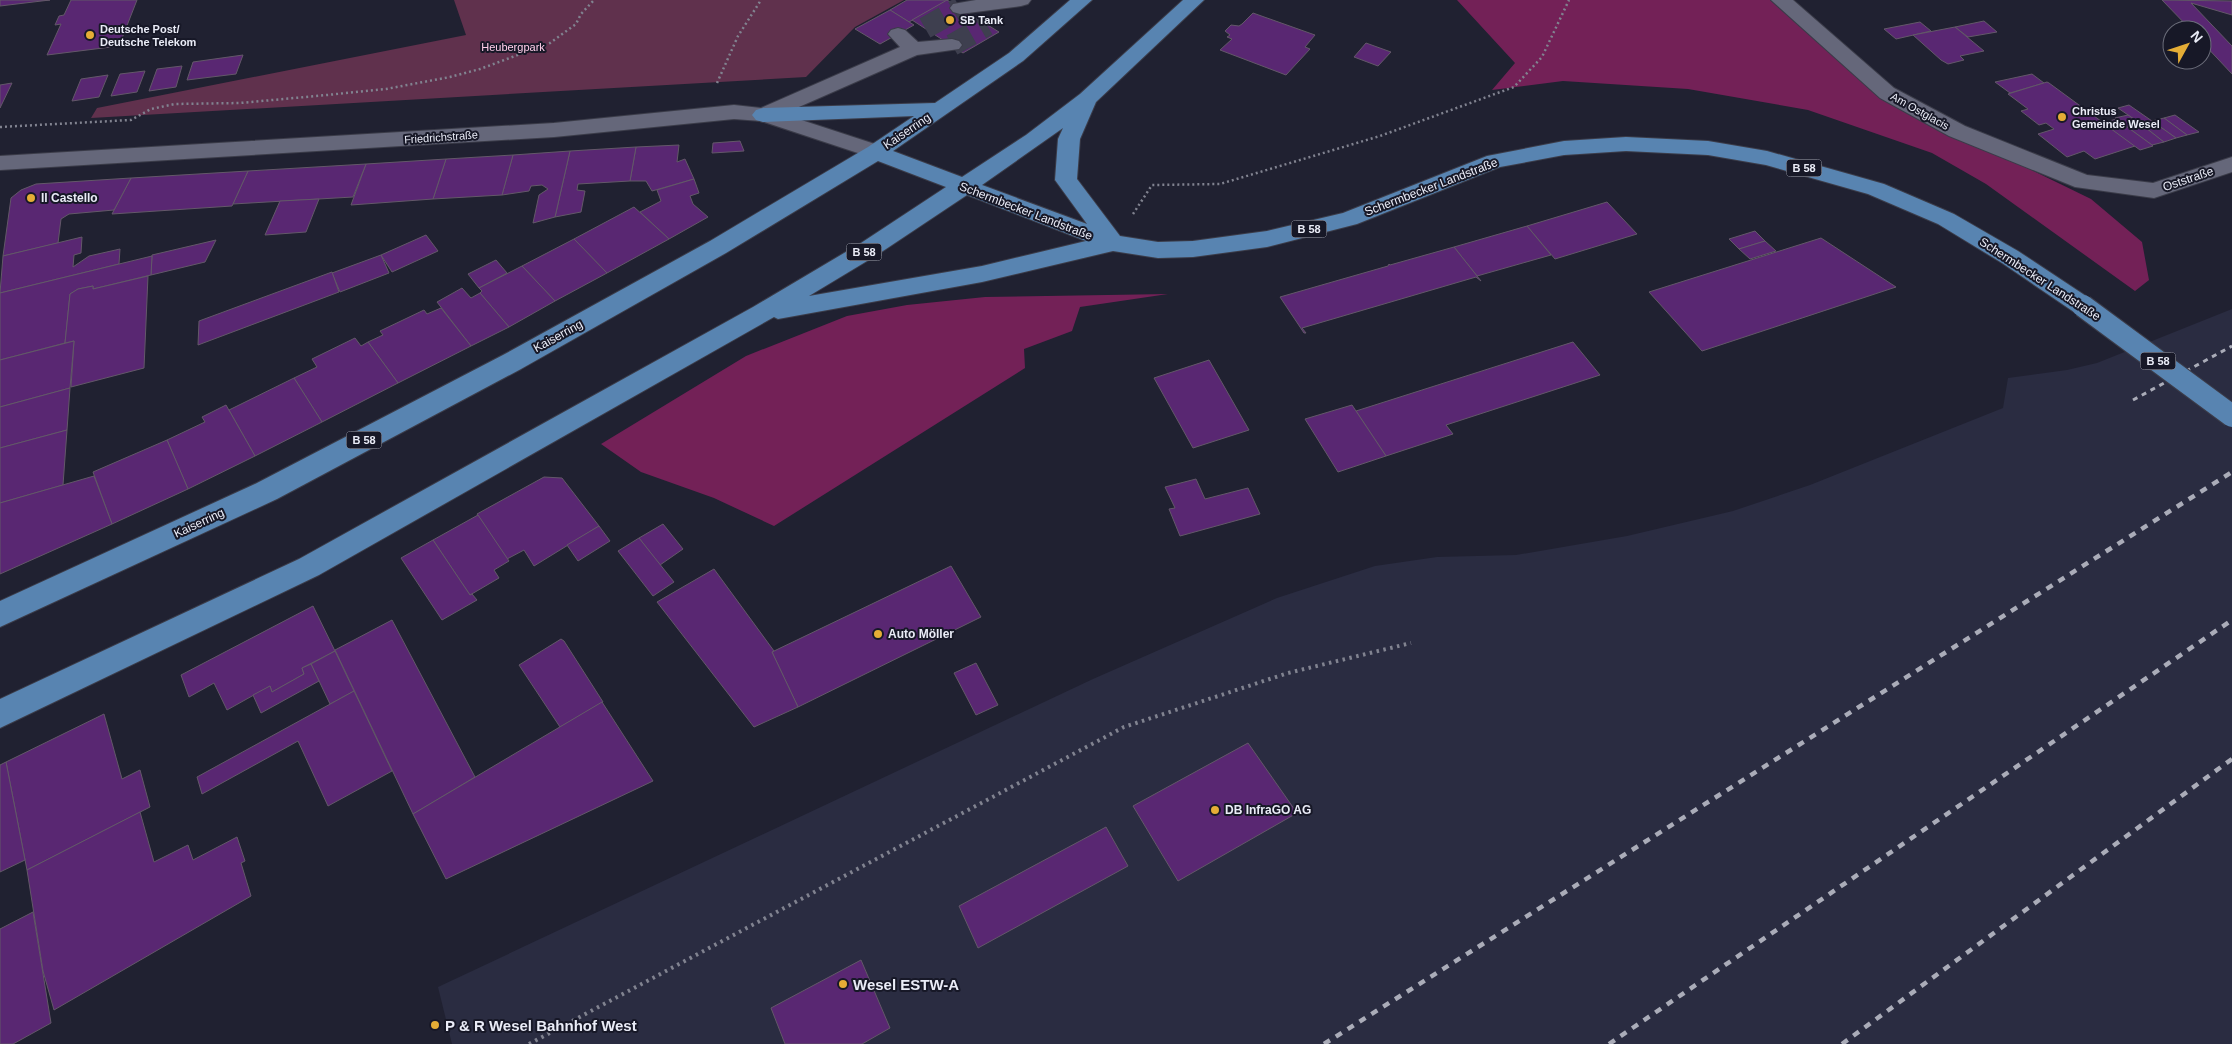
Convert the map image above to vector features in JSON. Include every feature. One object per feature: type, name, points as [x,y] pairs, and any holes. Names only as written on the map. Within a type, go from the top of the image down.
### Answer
[{"type":"main road","name":"Kaiserring","points":[[0,615],[267,491],[477,380],[718,246],[876,152],[940,109],[1016,57],[1082,0]]},
{"type":"main road","points":[[963,187],[1034,140],[1087,98],[1194,0]]},
{"type":"main road","points":[[1087,98],[1069,138],[1066,180],[1113,243]]},
{"type":"main road","points":[[763,116],[940,109]]},
{"type":"main road","name":"Schermbecker Landstraße","points":[[876,152],[1113,243],[1158,250],[1184,249],[1267,239],[1348,219],[1495,161],[1564,148],[1626,144],[1669,144],[1708,148],[1767,158],[1876,189],[1946,220],[2010,256],[2083,306],[2232,416]]},
{"type":"main road","name":"B 58","points":[[0,714],[309,567],[762,313],[869,249],[963,187]]},
{"type":"main road","name":"B 58","points":[[762,313],[982,274],[1113,243]]},
{"type":"street","name":"Am Ostglacis","points":[[1781,0],[1887,93],[1957,131],[2084,182]]},
{"type":"street","points":[[1012,2],[973,17],[1012,2]]},
{"type":"street","points":[[898,34],[913,49]]},
{"type":"street","points":[[763,116],[938,36],[913,49]]},
{"type":"street","name":"Friedrichstraße","points":[[0,163],[554,130],[734,112],[763,116],[876,152]]},
{"type":"street","name":"Oststraße","points":[[2084,182],[2154,191],[2232,164]]},
{"type":"path","points":[[0,127],[131,120],[151,109],[175,104],[240,103],[326,95],[386,89],[450,77],[480,70],[550,42],[576,24],[581,14],[594,0]]},
{"type":"path","points":[[702,114],[738,36],[761,0]]},
{"type":"path","points":[[1113,243],[1152,185],[1220,184],[1380,136],[1514,87],[1542,57],[1569,0]]},
{"type":"path","points":[[529,1044],[1124,727],[1288,673],[1412,643]]},
{"type":"shaded area","points":[[1457,0],[1770,0],[1879,96],[2091,199],[2142,242],[2149,280],[2135,291],[1986,184],[1932,153],[1808,110],[1688,89],[1563,81],[1492,90],[1515,63]]},
{"type":"shaded area","points":[[1168,294],[1080,307],[1072,331],[1024,349],[1025,368],[774,526],[714,498],[641,472],[601,444],[746,356],[847,316],[907,305],[985,297]]},
{"type":"shaded area","points":[[2232,309],[2232,1044],[452,1044],[438,987],[1093,679],[1277,598],[1375,566],[1437,557],[1516,555],[1627,536],[1733,511],[1810,485],[2003,408],[2008,378],[2067,370],[2097,363]]},
{"type":"green space","name":"Heubergpark","points":[[454,0],[904,0],[855,27],[806,77],[91,118],[97,108],[466,35]]},
{"type":"building","points":[[0,0],[50,0],[0,6]]},
{"type":"building","name":"Deutsche Post/ Deutsche Telekom","points":[[71,0],[137,0],[119,46],[47,55],[61,24],[55,25],[59,16],[64,15]]},
{"type":"building","points":[[907,0],[948,0],[909,22],[890,10]]},
{"type":"building","points":[[947,0],[999,32],[963,53],[912,20]]},
{"type":"building","points":[[2162,0],[2232,1],[2232,15],[2191,3],[2207,20],[2181,20]]},
{"type":"building","points":[[890,10],[914,25],[880,44],[855,29]]},
{"type":"building","points":[[1253,13],[1315,35],[1305,47],[1310,49],[1286,75],[1220,50],[1232,39],[1227,37],[1230,35],[1225,31],[1231,25],[1239,26]]},
{"type":"building","points":[[1984,21],[1997,32],[1968,37],[1955,27]]},
{"type":"building","points":[[1920,22],[1931,31],[1896,39],[1884,29]]},
{"type":"building","points":[[2212,25],[2232,46],[2232,74],[2212,53]]},
{"type":"building","points":[[1955,27],[1984,51],[1960,56],[1964,60],[1948,64],[1913,35]]},
{"type":"building","points":[[1366,43],[1391,52],[1378,66],[1354,57]]},
{"type":"building","points":[[243,55],[236,74],[187,80],[193,62]]},
{"type":"building","points":[[182,66],[176,87],[149,91],[157,69]]},
{"type":"building","points":[[145,71],[137,92],[111,96],[120,74]]},
{"type":"building","points":[[2032,74],[2044,83],[2010,93],[1995,82]]},
{"type":"building","points":[[108,75],[99,97],[72,101],[81,79]]},
{"type":"building","name":"Christus Gemeinde Wesel","points":[[2047,82],[2135,146],[2095,159],[2084,151],[2067,157],[2038,134],[2054,129],[2046,123],[2039,125],[2021,111],[2028,109],[2008,94]]},
{"type":"building","points":[[12,83],[0,108],[0,85]]},
{"type":"building","points":[[2129,105],[2152,121],[2141,124],[2118,108]]},
{"type":"building","points":[[2128,115],[2164,142],[2152,145],[2115,118]]},
{"type":"building","points":[[2175,115],[2199,132],[2187,135],[2164,118]]},
{"type":"building","points":[[2164,118],[2187,135],[2176,138],[2152,121]]},
{"type":"building","points":[[2116,119],[2153,146],[2140,150],[2103,123]]},
{"type":"building","points":[[2152,121],[2176,138],[2164,142],[2141,124]]},
{"type":"building","points":[[740,141],[744,151],[712,153],[713,143]]},
{"type":"building","points":[[679,145],[677,162],[685,159],[694,179],[652,191],[646,181],[630,181],[636,147]]},
{"type":"building","points":[[636,147],[630,181],[578,184],[577,190],[585,191],[581,212],[555,217],[570,151]]},
{"type":"building","points":[[570,151],[555,217],[533,223],[539,195],[548,189],[542,185],[531,186],[529,191],[502,195],[513,155]]},
{"type":"building","points":[[513,155],[502,195],[433,199],[446,159]]},
{"type":"building","points":[[446,159],[433,199],[351,205],[366,164]]},
{"type":"building","points":[[366,164],[353,197],[233,204],[248,171]]},
{"type":"building","points":[[248,171],[232,206],[112,214],[131,178]]},
{"type":"building","points":[[131,178],[114,210],[69,214],[61,219],[58,243],[3,256],[11,198],[21,190],[36,184]]},
{"type":"building","points":[[694,179],[699,193],[690,196],[693,204],[708,217],[669,239],[640,212],[661,201],[657,190]]},
{"type":"building","points":[[319,199],[306,232],[265,235],[280,201]]},
{"type":"building","points":[[1607,202],[1637,234],[1555,259],[1527,226]]},
{"type":"building","points":[[634,207],[669,239],[607,273],[574,239]]},
{"type":"building","points":[[1527,226],[1551,255],[1477,276],[1454,247]]},
{"type":"building","points":[[1755,231],[1765,241],[1739,249],[1729,239]]},
{"type":"building","points":[[426,235],[438,251],[392,272],[381,255]]},
{"type":"building","points":[[82,237],[81,253],[74,255],[73,267],[89,256],[120,249],[119,264],[0,293],[3,256]]},
{"type":"building","points":[[1821,238],[1896,287],[1702,351],[1649,292]]},
{"type":"building","points":[[574,239],[607,273],[555,301],[522,266]]},
{"type":"building","points":[[216,240],[205,262],[151,275],[152,255]]},
{"type":"building","points":[[1765,241],[1776,251],[1750,259],[1739,249]]},
{"type":"building","points":[[1454,247],[1481,281],[1476,277],[1302,328],[1306,333],[1304,333],[1280,297],[1388,266],[1389,264]]},
{"type":"building","points":[[381,255],[389,273],[340,292],[332,273]]},
{"type":"building","points":[[152,256],[151,275],[93,289],[93,286],[78,289],[70,294],[65,343],[0,360],[0,293]]},
{"type":"building","points":[[496,260],[507,273],[479,288],[468,274]]},
{"type":"building","points":[[522,266],[555,301],[509,327],[480,293],[482,291],[479,288]]},
{"type":"building","points":[[332,272],[339,292],[198,345],[199,321]]},
{"type":"building","points":[[148,276],[144,368],[71,387],[74,341],[65,343],[70,294],[78,289],[93,286],[93,289]]},
{"type":"building","points":[[462,288],[471,298],[480,293],[509,327],[471,346],[437,302]]},
{"type":"building","points":[[441,308],[471,346],[398,383],[368,342],[383,335],[380,331],[424,310],[427,314]]},
{"type":"building","points":[[355,338],[361,346],[368,342],[398,383],[322,422],[294,378],[317,367],[312,359]]},
{"type":"building","points":[[74,341],[70,388],[0,407],[0,360]]},
{"type":"building","points":[[1573,342],[1600,375],[1446,425],[1453,434],[1386,456],[1356,411]]},
{"type":"building","points":[[1209,360],[1249,430],[1193,448],[1154,378]]},
{"type":"building","points":[[294,378],[322,422],[255,456],[229,410]]},
{"type":"building","points":[[70,388],[67,430],[0,448],[0,407]]},
{"type":"building","points":[[226,405],[255,456],[188,489],[167,440],[205,422],[202,417]]},
{"type":"building","points":[[1352,405],[1386,456],[1338,472],[1305,419]]},
{"type":"building","points":[[67,430],[63,485],[0,503],[0,448]]},
{"type":"building","points":[[167,440],[188,489],[112,524],[93,472]]},
{"type":"building","points":[[94,476],[112,524],[0,574],[0,503]]},
{"type":"building","points":[[544,477],[562,478],[599,526],[534,566],[524,550],[507,559],[477,514]]},
{"type":"building","points":[[1196,479],[1205,499],[1248,488],[1260,514],[1180,536],[1169,509],[1175,508],[1165,487]]},
{"type":"building","points":[[478,515],[509,561],[494,570],[499,578],[470,595],[433,540]]},
{"type":"building","points":[[663,524],[683,549],[660,565],[639,538]]},
{"type":"building","points":[[599,526],[610,541],[578,561],[567,545]]},
{"type":"building","points":[[639,538],[674,582],[653,596],[618,551]]},
{"type":"building","points":[[433,540],[470,595],[472,594],[477,600],[442,620],[401,558]]},
{"type":"building","name":"Auto Möller","points":[[951,566],[981,617],[798,707],[772,652]]},
{"type":"building","points":[[714,569],[774,651],[772,652],[798,707],[754,727],[657,602]]},
{"type":"building","points":[[313,606],[335,651],[302,668],[304,674],[272,692],[270,686],[227,710],[214,683],[189,697],[181,675]]},
{"type":"building","points":[[392,620],[475,777],[413,814],[335,650]]},
{"type":"building","points":[[561,639],[603,702],[560,727],[519,665]]},
{"type":"building","points":[[335,651],[354,691],[330,704],[311,664]]},
{"type":"building","points":[[976,663],[998,705],[976,715],[954,673]]},
{"type":"building","points":[[311,664],[319,681],[261,713],[253,695],[270,686],[272,692],[304,674],[302,668]]},
{"type":"building","points":[[354,691],[392,771],[328,806],[298,741],[202,794],[197,777]]},
{"type":"building","points":[[602,702],[653,781],[446,879],[413,814]]},
{"type":"building","points":[[104,714],[122,779],[140,770],[150,807],[27,870],[6,762]]},
{"type":"building","name":"DB InfraGO AG","points":[[1248,743],[1297,813],[1178,881],[1133,806]]},
{"type":"building","points":[[6,762],[25,860],[0,872],[0,765]]},
{"type":"building","points":[[140,812],[154,862],[188,845],[193,860],[237,837],[245,861],[241,863],[251,896],[54,1010],[43,971],[27,870]]},
{"type":"building","points":[[1106,827],[1128,866],[978,948],[959,906]]},
{"type":"building","points":[[33,912],[51,1023],[13,1044],[0,1044],[0,929]]},
{"type":"building","name":"Wesel ESTW-A","points":[[861,960],[890,1028],[862,1044],[785,1044],[771,1008]]},
{"type":"tunnel","points":[[925,28],[960,8]]},
{"type":"tunnel","points":[[952,45],[987,25]]},
{"type":"railway","points":[[2133,400],[2232,346]]},
{"type":"railway","points":[[1324,1044],[2232,472]]},
{"type":"railway","points":[[1609,1044],[2232,620]]},
{"type":"railway","points":[[1842,1044],[2232,759]]},
{"type":"place","name":"SB Tank","points":[[950,20]]},
{"type":"place","name":"Deutsche Post/ Deutsche Telekom","points":[[90,35]]},
{"type":"place","name":"Christus Gemeinde Wesel","points":[[2062,117]]},
{"type":"place","name":"Il Castello","points":[[31,198]]},
{"type":"place","name":"Auto Möller","points":[[878,634]]},
{"type":"place","name":"DB InfraGO AG","points":[[1215,810]]},
{"type":"place","name":"Wesel ESTW-A","points":[[843,984]]},
{"type":"place","name":"P & R Wesel Bahnhof West","points":[[435,1025]]}]
